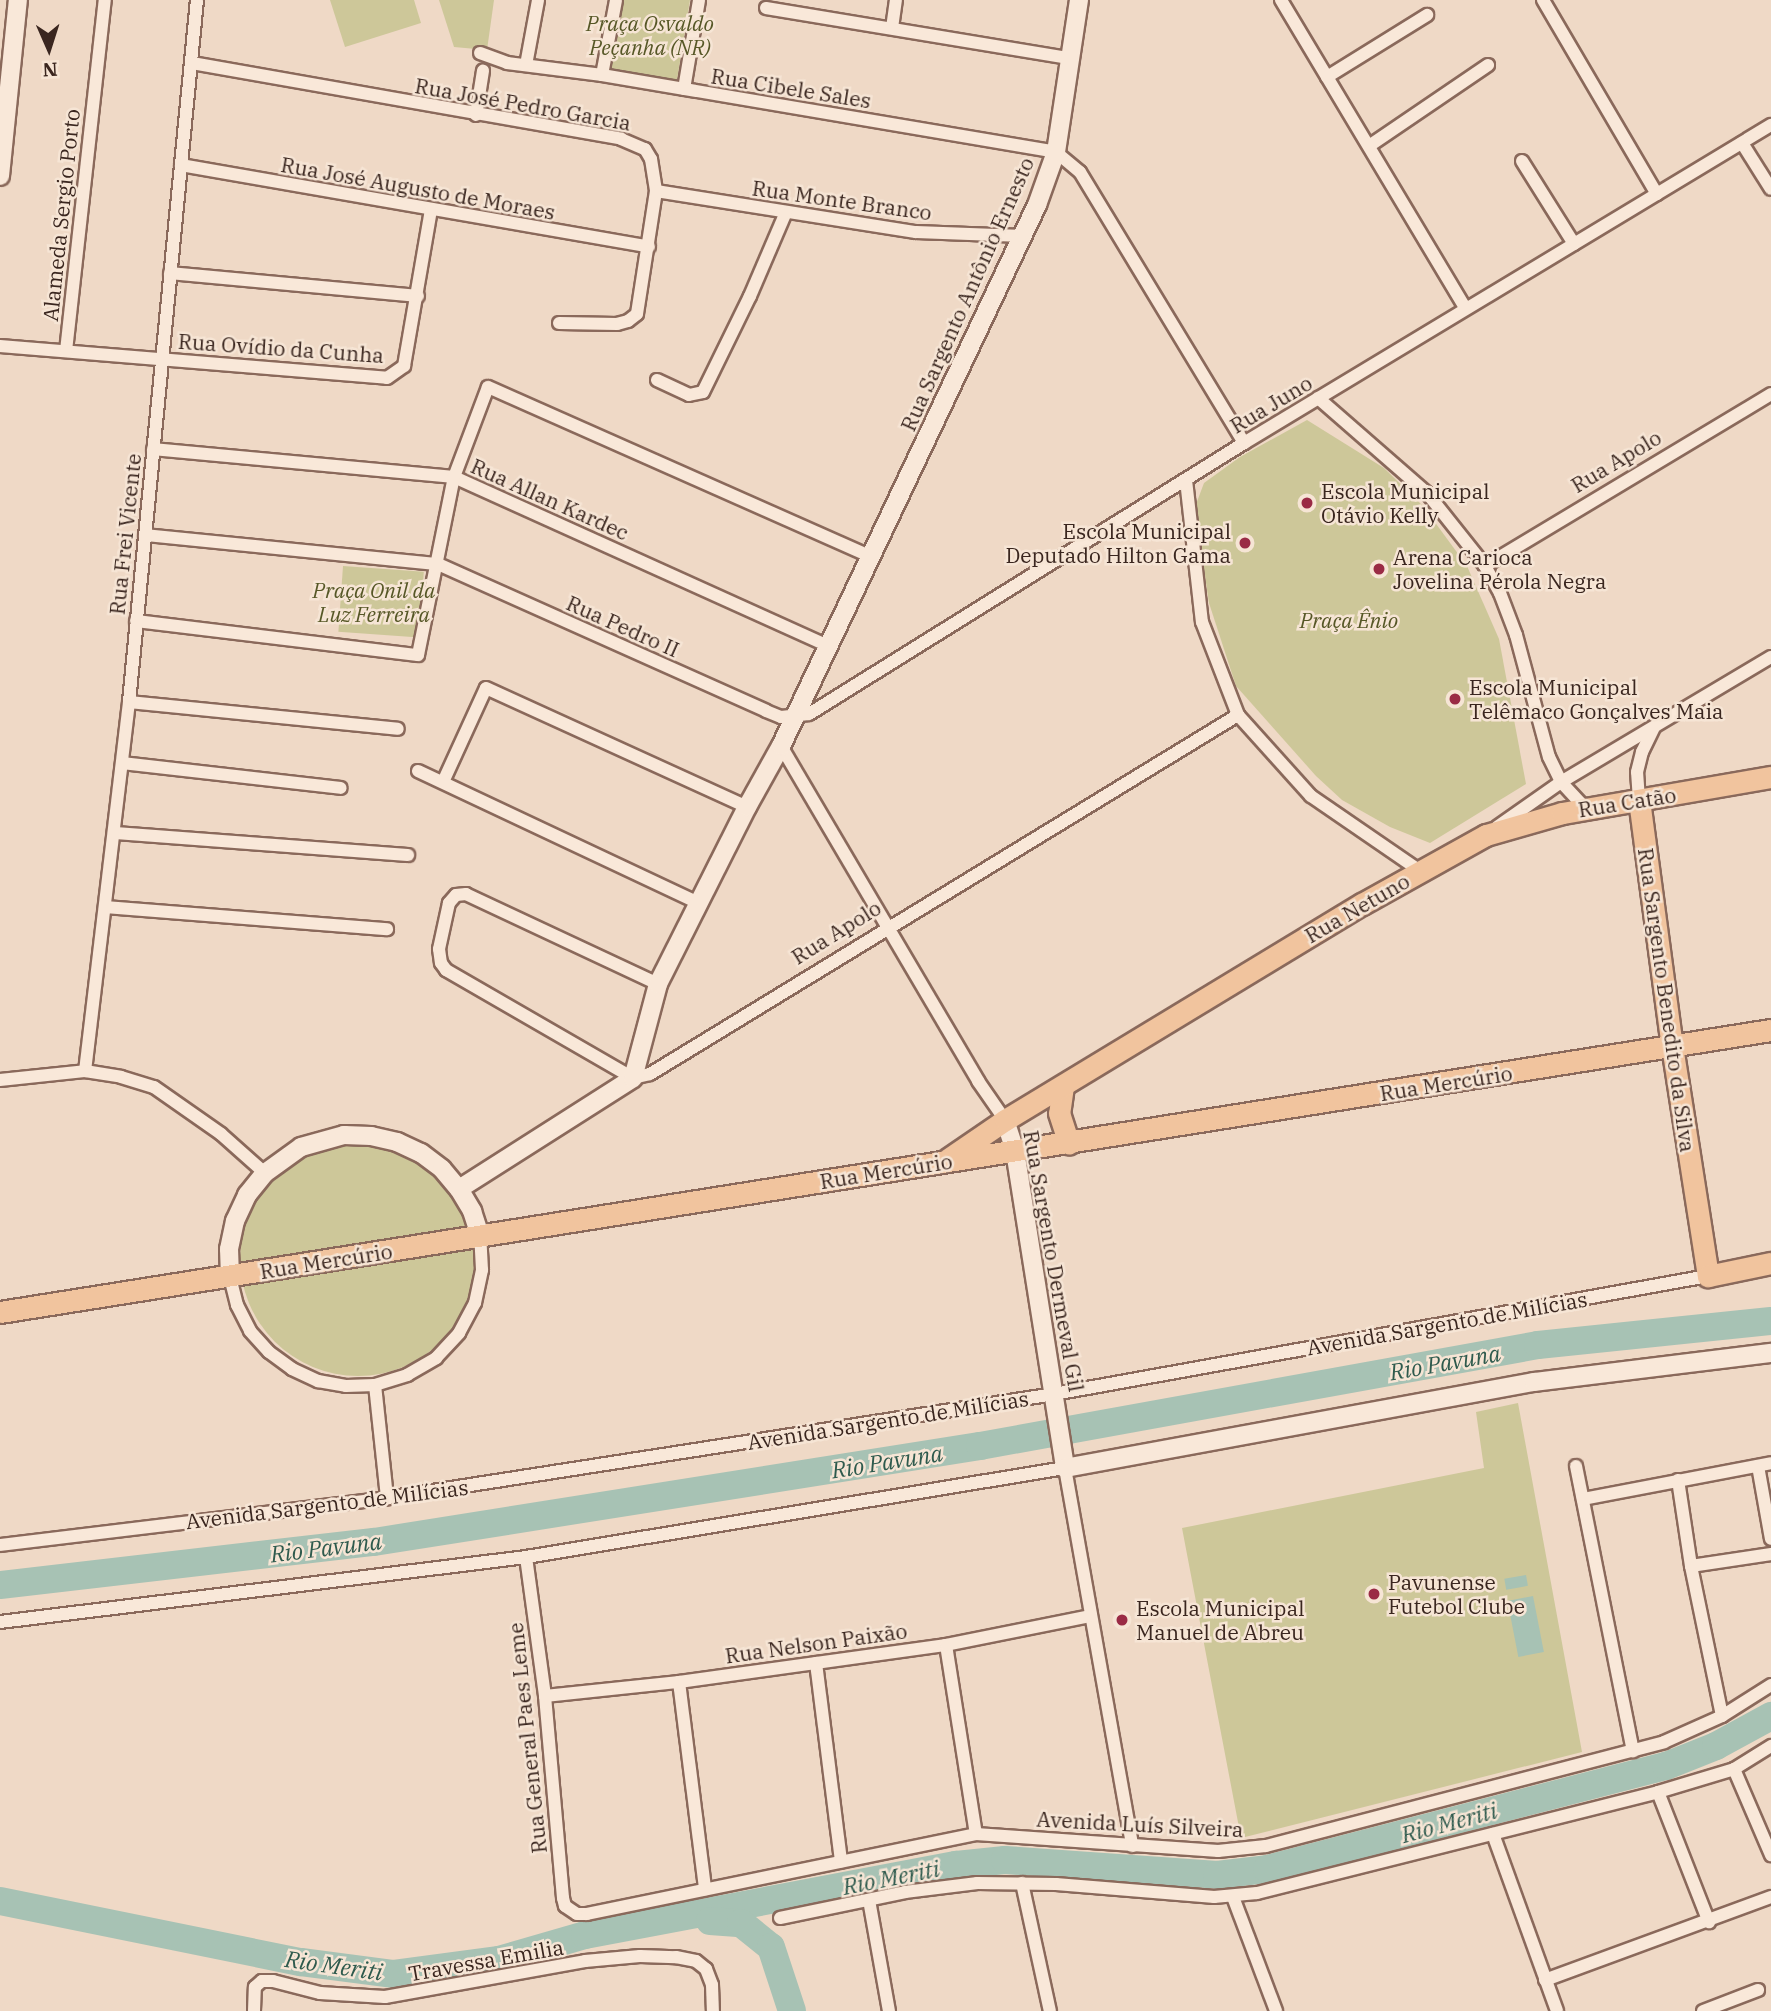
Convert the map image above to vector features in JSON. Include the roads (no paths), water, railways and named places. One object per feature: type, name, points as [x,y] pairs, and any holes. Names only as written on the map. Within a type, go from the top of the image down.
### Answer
[{"type":"main road","name":"Rua Catão","points":[[1486,835],[1586,809],[1771,777]]},
{"type":"main road","name":"Rua Sargento Benedito da Silva","points":[[1639,800],[1672,1046],[1708,1276]]},
{"type":"main road","name":"Rua Netuno","points":[[943,1162],[1004,1120],[1420,871],[1486,835]]},
{"type":"main road","name":"Rua Mercúrio","points":[[0,1312],[1771,1030]]},
{"type":"main road","points":[[1063,1086],[1059,1113],[1069,1143]]},
{"type":"main road","name":"Avenida Sargento de Milícias","points":[[1708,1276],[1771,1263]]},
{"type":"street","points":[[0,176],[18,0]]},
{"type":"street","name":"Alameda Sergio Porto","points":[[66,351],[104,0]]},
{"type":"street","name":"Rua Frei Vicente","points":[[85,1071],[129,702],[197,0]]},
{"type":"street","points":[[526,65],[538,0]]},
{"type":"street","points":[[602,75],[616,0]]},
{"type":"street","points":[[684,89],[699,0]]},
{"type":"street","points":[[892,28],[896,0]]},
{"type":"street","name":"Rua Sargento Antônio Ernesto","points":[[634,1078],[657,985],[830,646],[870,556],[1023,236],[1055,152],[1079,0]]},
{"type":"street","points":[[1281,0],[1465,308]]},
{"type":"street","points":[[1543,0],[1657,194]]},
{"type":"street","points":[[766,8],[1069,58]]},
{"type":"street","points":[[1327,77],[1427,15]]},
{"type":"street","name":"Rua Cibele Sales","points":[[480,53],[507,63],[602,75],[1055,152]]},
{"type":"street","name":"Rua José Pedro Garcia","points":[[192,62],[632,142],[645,149],[651,159],[656,191],[637,314],[628,321],[603,324],[559,323]]},
{"type":"street","points":[[1369,146],[1488,65]]},
{"type":"street","points":[[476,115],[483,71]]},
{"type":"street","name":"Rua Juno","points":[[794,718],[824,707],[1244,443],[1771,125]]},
{"type":"street","points":[[1742,143],[1771,189]]},
{"type":"street","points":[[1055,152],[1080,172],[1244,443]]},
{"type":"street","points":[[1522,161],[1574,244]]},
{"type":"street","name":"Rua José Augusto de Moraes","points":[[181,166],[649,247]]},
{"type":"street","name":"Rua Monte Branco","points":[[656,191],[916,232],[1023,236]]},
{"type":"street","name":"Rua Ovídio da Cunha","points":[[0,346],[387,378],[400,372],[404,366],[431,210]]},
{"type":"street","points":[[657,380],[689,395],[703,392],[750,296],[786,212]]},
{"type":"street","points":[[170,273],[418,296]]},
{"type":"street","points":[[136,621],[418,656],[454,477],[488,387],[870,556]]},
{"type":"street","name":"Rua Apolo","points":[[1485,566],[1771,394]]},
{"type":"street","points":[[1318,398],[1427,493],[1485,566],[1500,593],[1516,635],[1540,731],[1560,782],[1586,809]]},
{"type":"street","name":"Rua Allan Kardec","points":[[153,449],[454,477],[830,646]]},
{"type":"street","points":[[1186,480],[1202,622],[1238,715],[1311,796],[1420,871]]},
{"type":"street","name":"Rua Pedro II","points":[[145,535],[438,564],[766,711],[794,718]]},
{"type":"street","name":"Rua Netuno","points":[[1486,835],[1560,782],[1771,657]]},
{"type":"street","points":[[443,782],[486,688],[747,807]]},
{"type":"street","points":[[129,702],[398,729]]},
{"type":"street","name":"Rua Apolo","points":[[459,1189],[634,1078],[650,1074],[1238,715]]},
{"type":"street","name":"Rua Sargento Benedito da Silva","points":[[1639,800],[1637,772],[1642,752],[1655,726]]},
{"type":"street","name":"Rua Sargento Dermeval Gil","points":[[781,746],[1004,1120],[1015,1151],[1064,1462]]},
{"type":"street","points":[[122,762],[341,788]]},
{"type":"street","points":[[418,771],[699,903]]},
{"type":"street","points":[[115,833],[408,855]]},
{"type":"street","points":[[634,1078],[446,970],[441,963],[439,949],[449,903],[456,895],[466,894],[657,985]]},
{"type":"street","points":[[105,907],[387,929]]},
{"type":"street","points":[[0,1080],[85,1071],[121,1077],[153,1087],[221,1134],[265,1173]]},
{"type":"street","points":[[371,1136],[397,1142],[421,1153],[442,1169],[459,1189],[472,1211],[480,1236],[482,1270],[475,1303],[459,1333],[427,1364],[407,1375],[375,1385],[346,1386],[318,1381],[292,1369],[269,1352],[250,1331],[237,1305],[230,1277],[229,1249],[235,1221],[247,1195],[265,1173],[291,1153],[322,1139],[371,1136]]},
{"type":"street","name":"Avenida Sargento de Milícias","points":[[0,1545],[387,1499],[1055,1398],[1708,1276]]},
{"type":"street","points":[[0,1622],[526,1558],[1534,1382],[1771,1353]]},
{"type":"street","points":[[375,1385],[387,1499]]},
{"type":"street","points":[[1064,1462],[1132,1846]]},
{"type":"street","points":[[1583,1499],[1765,1465],[1771,1539]]},
{"type":"street","points":[[1576,1466],[1633,1751]]},
{"type":"street","points":[[1678,1480],[1690,1566],[1722,1716]]},
{"type":"street","points":[[1690,1566],[1771,1555]]},
{"type":"street","name":"Rua General Paes Leme","points":[[526,1558],[545,1696],[563,1898],[571,1911]]},
{"type":"street","name":"Rua Nelson Paixão","points":[[545,1696],[679,1682],[946,1644],[1090,1616]]},
{"type":"street","points":[[946,1644],[976,1833]]},
{"type":"street","points":[[816,1663],[841,1861]]},
{"type":"street","points":[[679,1682],[705,1889]]},
{"type":"street","name":"Avenida Luís Silveira","points":[[571,1911],[587,1914],[976,1833],[1218,1851],[1266,1846],[1674,1738],[1722,1716],[1771,1685]]},
{"type":"street","points":[[780,1918],[937,1886],[1022,1883],[1233,1897],[1658,1792],[1734,1769],[1771,1746]]},
{"type":"street","points":[[1734,1769],[1771,1855]]},
{"type":"street","points":[[1658,1792],[1709,1922]]},
{"type":"street","points":[[1493,1834],[1557,2011]]},
{"type":"street","points":[[1022,1883],[1050,2011]]},
{"type":"street","points":[[1233,1897],[1276,2011]]},
{"type":"street","points":[[1545,1980],[1771,1897]]},
{"type":"street","points":[[869,1900],[889,2011]]},
{"type":"street","name":"Travessa Emilia","points":[[254,2011],[255,1987],[262,1981],[273,1980],[320,1993],[385,1997],[598,1959],[640,1956],[676,1957],[696,1961],[706,1969],[712,1985],[713,2011]]},
{"type":"street","points":[[1703,2011],[1758,1990]]},
{"type":"waterway","name":"Rio Pavuna","points":[[0,1585],[374,1542],[980,1446],[1538,1345],[1771,1321]]},
{"type":"waterway","name":"Rio Meriti","points":[[0,1901],[301,1962],[394,1974],[499,1960],[585,1935],[956,1865],[1005,1860],[1217,1875],[1267,1869],[1666,1766],[1716,1746],[1771,1716]]},
{"type":"waterway","points":[[710,1921],[741,1923],[771,1947],[792,2011]]},
{"type":"place","name":"Escola Municipal Otávio Kelly","points":[[1307,503]]},
{"type":"place","name":"Escola Municipal Deputado Hilton Gama","points":[[1245,543]]},
{"type":"place","name":"Arena Carioca Jovelina Pérola Negra","points":[[1379,569]]},
{"type":"place","name":"Escola Municipal Telêmaco Gonçalves Maia","points":[[1455,699]]},
{"type":"place","name":"Pavunense Futebol Clube","points":[[1374,1594]]},
{"type":"place","name":"Escola Municipal Manuel de Abreu","points":[[1122,1620]]},
{"type":"park label","name":"Praça Osvaldo Peçanha (NR)","points":[[650,35]]},
{"type":"park label","name":"Praça Onil da Luz Ferreira","points":[[374,602]]},
{"type":"park label","name":"Praça Ênio","points":[[1349,620]]}]
